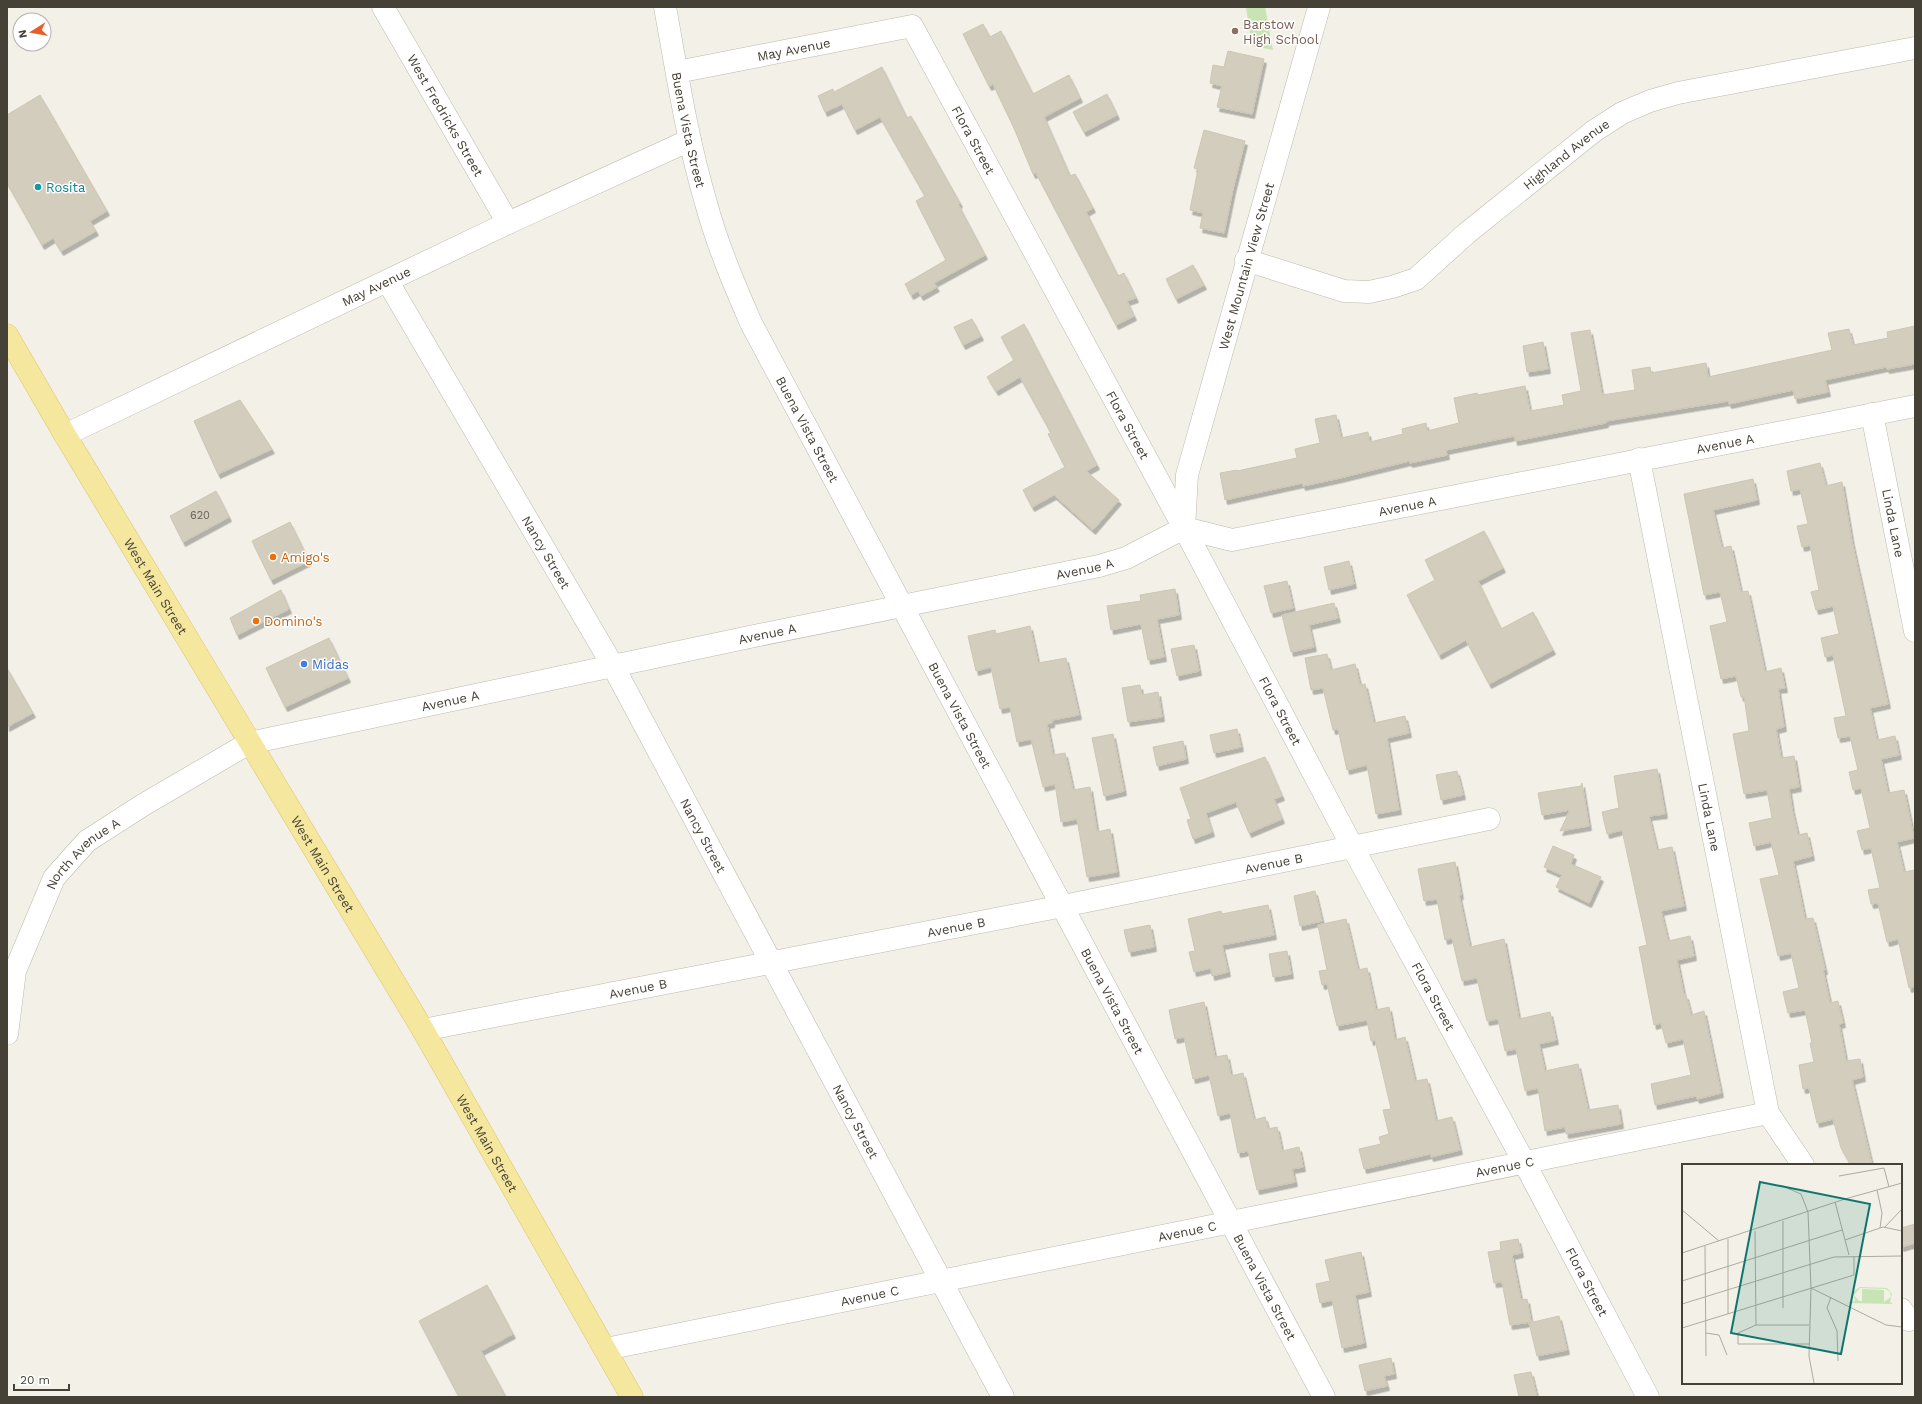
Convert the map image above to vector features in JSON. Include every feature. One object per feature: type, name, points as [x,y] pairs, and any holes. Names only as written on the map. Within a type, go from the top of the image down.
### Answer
[{"type":"main road","name":"West Main Street","points":[[7,335],[249,743],[423,1030],[632,1397]]},
{"type":"street","name":"West Fredricks Street","points":[[383,7],[508,223]]},
{"type":"street","name":"Buena Vista Street","points":[[665,7],[690,140],[706,204],[729,273],[751,323],[901,606],[1232,1222],[1324,1397]]},
{"type":"street","name":"West Mountain View Street","points":[[1184,528],[1187,475],[1246,260],[1319,7]]},
{"type":"street","name":"May Avenue","points":[[677,72],[912,26]]},
{"type":"street","name":"Flora Street","points":[[912,26],[1184,528],[1352,848],[1524,1162],[1648,1397]]},
{"type":"street","name":"Highland Avenue","points":[[1246,260],[1344,291],[1369,292],[1392,287],[1416,278],[1485,218],[1594,131],[1622,113],[1650,101],[1678,92],[1915,48]]},
{"type":"street","name":"May Avenue","points":[[65,435],[388,282],[508,223],[690,140]]},
{"type":"street","name":"Nancy Street","points":[[388,282],[613,666],[1003,1397]]},
{"type":"street","name":"Avenue A","points":[[249,743],[901,606],[1100,566],[1126,558],[1184,528],[1232,540],[1915,406]]},
{"type":"street","name":"Linda Lane","points":[[1872,414],[1915,631]]},
{"type":"street","name":"Linda Lane","points":[[1639,459],[1768,1113],[1802,1164]]},
{"type":"street","name":"North Avenue A","points":[[7,1034],[15,971],[54,878],[87,841],[143,805],[249,743]]},
{"type":"street","name":"Avenue B","points":[[423,1030],[1063,906],[1489,819]]},
{"type":"street","name":"Avenue C","points":[[606,1349],[1768,1113]]},
{"type":"street","points":[[1902,1311],[1908,1320],[1915,1319]]},
{"type":"green space","points":[[1246,7],[1265,7],[1273,50],[1252,46]]},
{"type":"building","points":[[983,24],[990,37],[1001,31],[1033,94],[1069,75],[1080,98],[1044,117],[1070,176],[1075,174],[1093,208],[1086,212],[1118,276],[1124,273],[1136,298],[1127,301],[1134,316],[1116,325],[1036,173],[1033,174],[1014,128],[993,84],[989,86],[963,34]]},
{"type":"building","points":[[1228,51],[1264,59],[1252,114],[1217,107],[1222,86],[1210,83],[1213,65],[1224,67]]},
{"type":"building","points":[[882,67],[907,118],[911,116],[960,203],[958,204],[985,255],[934,283],[937,287],[921,296],[918,291],[911,295],[905,284],[946,260],[916,201],[925,196],[880,117],[855,130],[842,104],[825,112],[818,96],[833,89],[834,92]]},
{"type":"building","points":[[1107,94],[1117,115],[1084,132],[1073,112]]},
{"type":"building","points":[[40,95],[107,211],[90,221],[96,231],[61,251],[53,238],[42,245],[7,183],[7,115]]},
{"type":"building","points":[[1204,130],[1245,141],[1224,233],[1200,228],[1203,213],[1190,210],[1198,169],[1194,168]]},
{"type":"building","points":[[1193,265],[1204,285],[1176,299],[1166,279]]},
{"type":"building","points":[[972,319],[981,336],[963,345],[954,327]]},
{"type":"building","points":[[1024,324],[1097,465],[1086,471],[1119,500],[1093,530],[1054,495],[1032,507],[1023,490],[1065,467],[1048,434],[1051,433],[1020,377],[996,391],[987,377],[1014,360],[1001,337]]},
{"type":"building","points":[[1915,326],[1915,364],[1887,369],[1886,367],[1825,380],[1828,392],[1795,399],[1793,390],[1729,404],[1728,401],[1606,421],[1606,423],[1515,441],[1514,436],[1446,450],[1447,455],[1410,463],[1409,461],[1303,486],[1302,483],[1225,500],[1220,473],[1237,471],[1297,458],[1295,449],[1320,443],[1315,419],[1336,415],[1341,438],[1368,432],[1370,442],[1403,434],[1402,429],[1426,423],[1427,431],[1459,423],[1454,398],[1477,393],[1478,395],[1525,386],[1530,411],[1564,405],[1562,395],[1581,391],[1571,333],[1590,330],[1602,395],[1635,390],[1632,370],[1650,367],[1651,373],[1706,363],[1708,377],[1832,350],[1828,333],[1849,329],[1853,345],[1888,338],[1887,332]]},
{"type":"building","points":[[1543,342],[1548,369],[1527,372],[1523,346]]},
{"type":"building","points":[[240,400],[272,449],[218,474],[194,421]]},
{"type":"building","points":[[1820,463],[1826,486],[1842,482],[1852,542],[1888,704],[1870,708],[1877,740],[1895,736],[1899,755],[1881,759],[1888,793],[1904,790],[1914,838],[1897,842],[1904,872],[1915,870],[1915,987],[1909,988],[1898,939],[1887,942],[1878,903],[1871,904],[1868,890],[1880,888],[1871,848],[1862,850],[1857,831],[1870,828],[1861,788],[1853,790],[1849,772],[1858,770],[1850,736],[1838,738],[1834,718],[1846,716],[1833,655],[1825,657],[1821,638],[1839,634],[1833,606],[1816,610],[1811,592],[1819,590],[1810,545],[1802,547],[1797,526],[1808,524],[1800,489],[1791,491],[1787,471]]},
{"type":"building","points":[[1753,479],[1757,500],[1713,510],[1722,548],[1731,546],[1741,592],[1748,591],[1765,672],[1781,668],[1785,688],[1778,689],[1784,727],[1776,729],[1781,758],[1794,756],[1799,787],[1789,789],[1792,809],[1798,835],[1807,833],[1812,856],[1793,861],[1805,919],[1813,918],[1825,970],[1823,970],[1830,1003],[1838,1001],[1843,1023],[1839,1024],[1846,1061],[1860,1059],[1863,1077],[1852,1080],[1872,1164],[1850,1164],[1841,1148],[1833,1119],[1817,1123],[1809,1088],[1803,1089],[1799,1065],[1814,1062],[1810,1043],[1812,1043],[1805,1010],[1788,1013],[1783,992],[1799,988],[1791,953],[1778,956],[1760,879],[1779,875],[1771,842],[1754,846],[1749,823],[1772,818],[1767,790],[1744,794],[1733,734],[1749,731],[1744,696],[1741,697],[1736,676],[1721,679],[1710,626],[1727,622],[1720,592],[1704,595],[1684,494]]},
{"type":"building","points":[[216,491],[229,517],[183,542],[170,516]]},
{"type":"building","points":[[290,522],[309,561],[271,580],[252,541]]},
{"type":"building","points":[[1484,531],[1503,568],[1478,581],[1501,629],[1533,612],[1553,650],[1489,684],[1466,640],[1439,655],[1407,595],[1435,580],[1425,560]]},
{"type":"building","points":[[1349,561],[1354,584],[1329,590],[1324,567]]},
{"type":"building","points":[[1287,581],[1293,608],[1271,613],[1264,586]]},
{"type":"building","points":[[1175,589],[1179,615],[1157,619],[1164,657],[1148,660],[1141,624],[1111,630],[1107,606],[1141,601],[1140,595]]},
{"type":"building","points":[[281,590],[289,609],[237,635],[230,618]]},
{"type":"building","points":[[1334,603],[1338,618],[1309,625],[1314,647],[1291,652],[1282,615]]},
{"type":"building","points":[[1030,626],[1038,663],[1066,658],[1079,715],[1052,720],[1052,723],[1047,724],[1053,755],[1065,753],[1073,790],[1090,787],[1097,832],[1110,829],[1117,872],[1087,877],[1077,819],[1061,822],[1055,784],[1043,787],[1031,739],[1017,742],[1010,707],[1000,709],[991,667],[976,671],[968,636],[995,630],[996,634]]},
{"type":"building","points":[[329,638],[348,678],[285,707],[266,668]]},
{"type":"building","points":[[1194,645],[1199,671],[1177,676],[1171,649]]},
{"type":"building","points":[[1327,654],[1331,670],[1355,664],[1360,685],[1365,684],[1374,723],[1405,716],[1409,733],[1387,738],[1399,810],[1376,814],[1367,765],[1347,770],[1338,729],[1333,730],[1323,688],[1311,690],[1305,658]]},
{"type":"building","points":[[7,668],[33,713],[7,727]]},
{"type":"building","points":[[1140,685],[1142,695],[1158,692],[1162,717],[1128,722],[1122,688]]},
{"type":"building","points":[[1237,729],[1241,747],[1214,753],[1210,735]]},
{"type":"building","points":[[1113,734],[1124,791],[1104,796],[1092,738]]},
{"type":"building","points":[[1183,741],[1186,759],[1157,766],[1153,747]]},
{"type":"building","points":[[1265,757],[1282,796],[1274,799],[1282,819],[1249,833],[1236,802],[1206,813],[1212,832],[1193,839],[1187,820],[1191,819],[1180,788]]},
{"type":"building","points":[[1657,769],[1665,814],[1649,816],[1657,850],[1672,847],[1684,906],[1661,911],[1668,941],[1690,936],[1694,956],[1677,960],[1684,995],[1686,995],[1691,1015],[1704,1011],[1721,1093],[1697,1099],[1696,1096],[1655,1105],[1651,1084],[1691,1075],[1683,1039],[1666,1043],[1661,1023],[1654,1025],[1639,947],[1647,945],[1622,830],[1607,834],[1602,812],[1619,808],[1614,776]]},
{"type":"building","points":[[1457,771],[1463,795],[1441,800],[1436,775]]},
{"type":"building","points":[[1582,783],[1589,826],[1560,831],[1570,810],[1542,815],[1538,793],[1581,786]]},
{"type":"building","points":[[1553,846],[1574,855],[1571,864],[1601,877],[1589,903],[1556,887],[1562,875],[1544,867]]},
{"type":"building","points":[[1455,862],[1461,895],[1459,895],[1470,947],[1504,939],[1519,1019],[1550,1012],[1556,1040],[1539,1044],[1545,1071],[1578,1064],[1588,1110],[1618,1105],[1621,1124],[1566,1134],[1565,1127],[1545,1131],[1538,1088],[1525,1091],[1516,1049],[1505,1051],[1498,1019],[1487,1021],[1477,978],[1462,981],[1452,938],[1445,940],[1437,899],[1424,901],[1418,869]]},
{"type":"building","points":[[1315,891],[1322,921],[1300,926],[1294,896]]},
{"type":"building","points":[[1268,905],[1274,935],[1222,945],[1228,972],[1212,976],[1211,968],[1194,972],[1189,952],[1195,951],[1188,919],[1221,911],[1222,914]]},
{"type":"building","points":[[1346,919],[1358,970],[1367,968],[1376,1010],[1389,1007],[1395,1040],[1405,1037],[1415,1081],[1427,1079],[1436,1121],[1452,1117],[1460,1150],[1431,1157],[1430,1154],[1364,1169],[1359,1149],[1381,1144],[1379,1137],[1389,1134],[1383,1110],[1391,1109],[1375,1040],[1371,1041],[1367,1020],[1337,1026],[1327,984],[1322,985],[1319,971],[1327,970],[1318,925]]},
{"type":"building","points":[[1150,925],[1154,947],[1129,952],[1124,930]]},
{"type":"building","points":[[1287,951],[1291,974],[1273,977],[1269,954]]},
{"type":"building","points":[[1204,1002],[1215,1057],[1227,1055],[1231,1076],[1243,1073],[1254,1120],[1265,1117],[1268,1129],[1277,1127],[1282,1151],[1299,1147],[1303,1167],[1292,1169],[1295,1182],[1257,1190],[1248,1151],[1238,1153],[1230,1113],[1218,1116],[1209,1075],[1193,1079],[1184,1037],[1175,1039],[1169,1010]]},
{"type":"building","points":[[1915,1224],[1915,1243],[1902,1247],[1902,1228]]},
{"type":"building","points":[[1518,1239],[1521,1253],[1512,1255],[1521,1300],[1527,1299],[1531,1322],[1510,1325],[1502,1282],[1494,1283],[1488,1252],[1501,1250],[1500,1242]]},
{"type":"building","points":[[1361,1252],[1369,1292],[1355,1295],[1364,1343],[1342,1348],[1332,1300],[1320,1303],[1316,1284],[1330,1281],[1325,1260]]},
{"type":"building","points":[[487,1285],[513,1334],[481,1351],[506,1397],[459,1397],[419,1321]]},
{"type":"building","points":[[1559,1316],[1567,1350],[1537,1356],[1529,1323]]},
{"type":"building","points":[[1391,1358],[1394,1374],[1384,1376],[1387,1386],[1365,1391],[1359,1365]]},
{"type":"building","points":[[1531,1372],[1537,1397],[1519,1397],[1514,1375]]},
{"type":"place","name":"Barstow High School","points":[[1235,31]]},
{"type":"place","name":"Rosita","points":[[38,187]]},
{"type":"place","name":"Amigo's","points":[[273,557]]},
{"type":"place","name":"Domino's","points":[[256,621]]},
{"type":"place","name":"Midas","points":[[304,664]]}]
